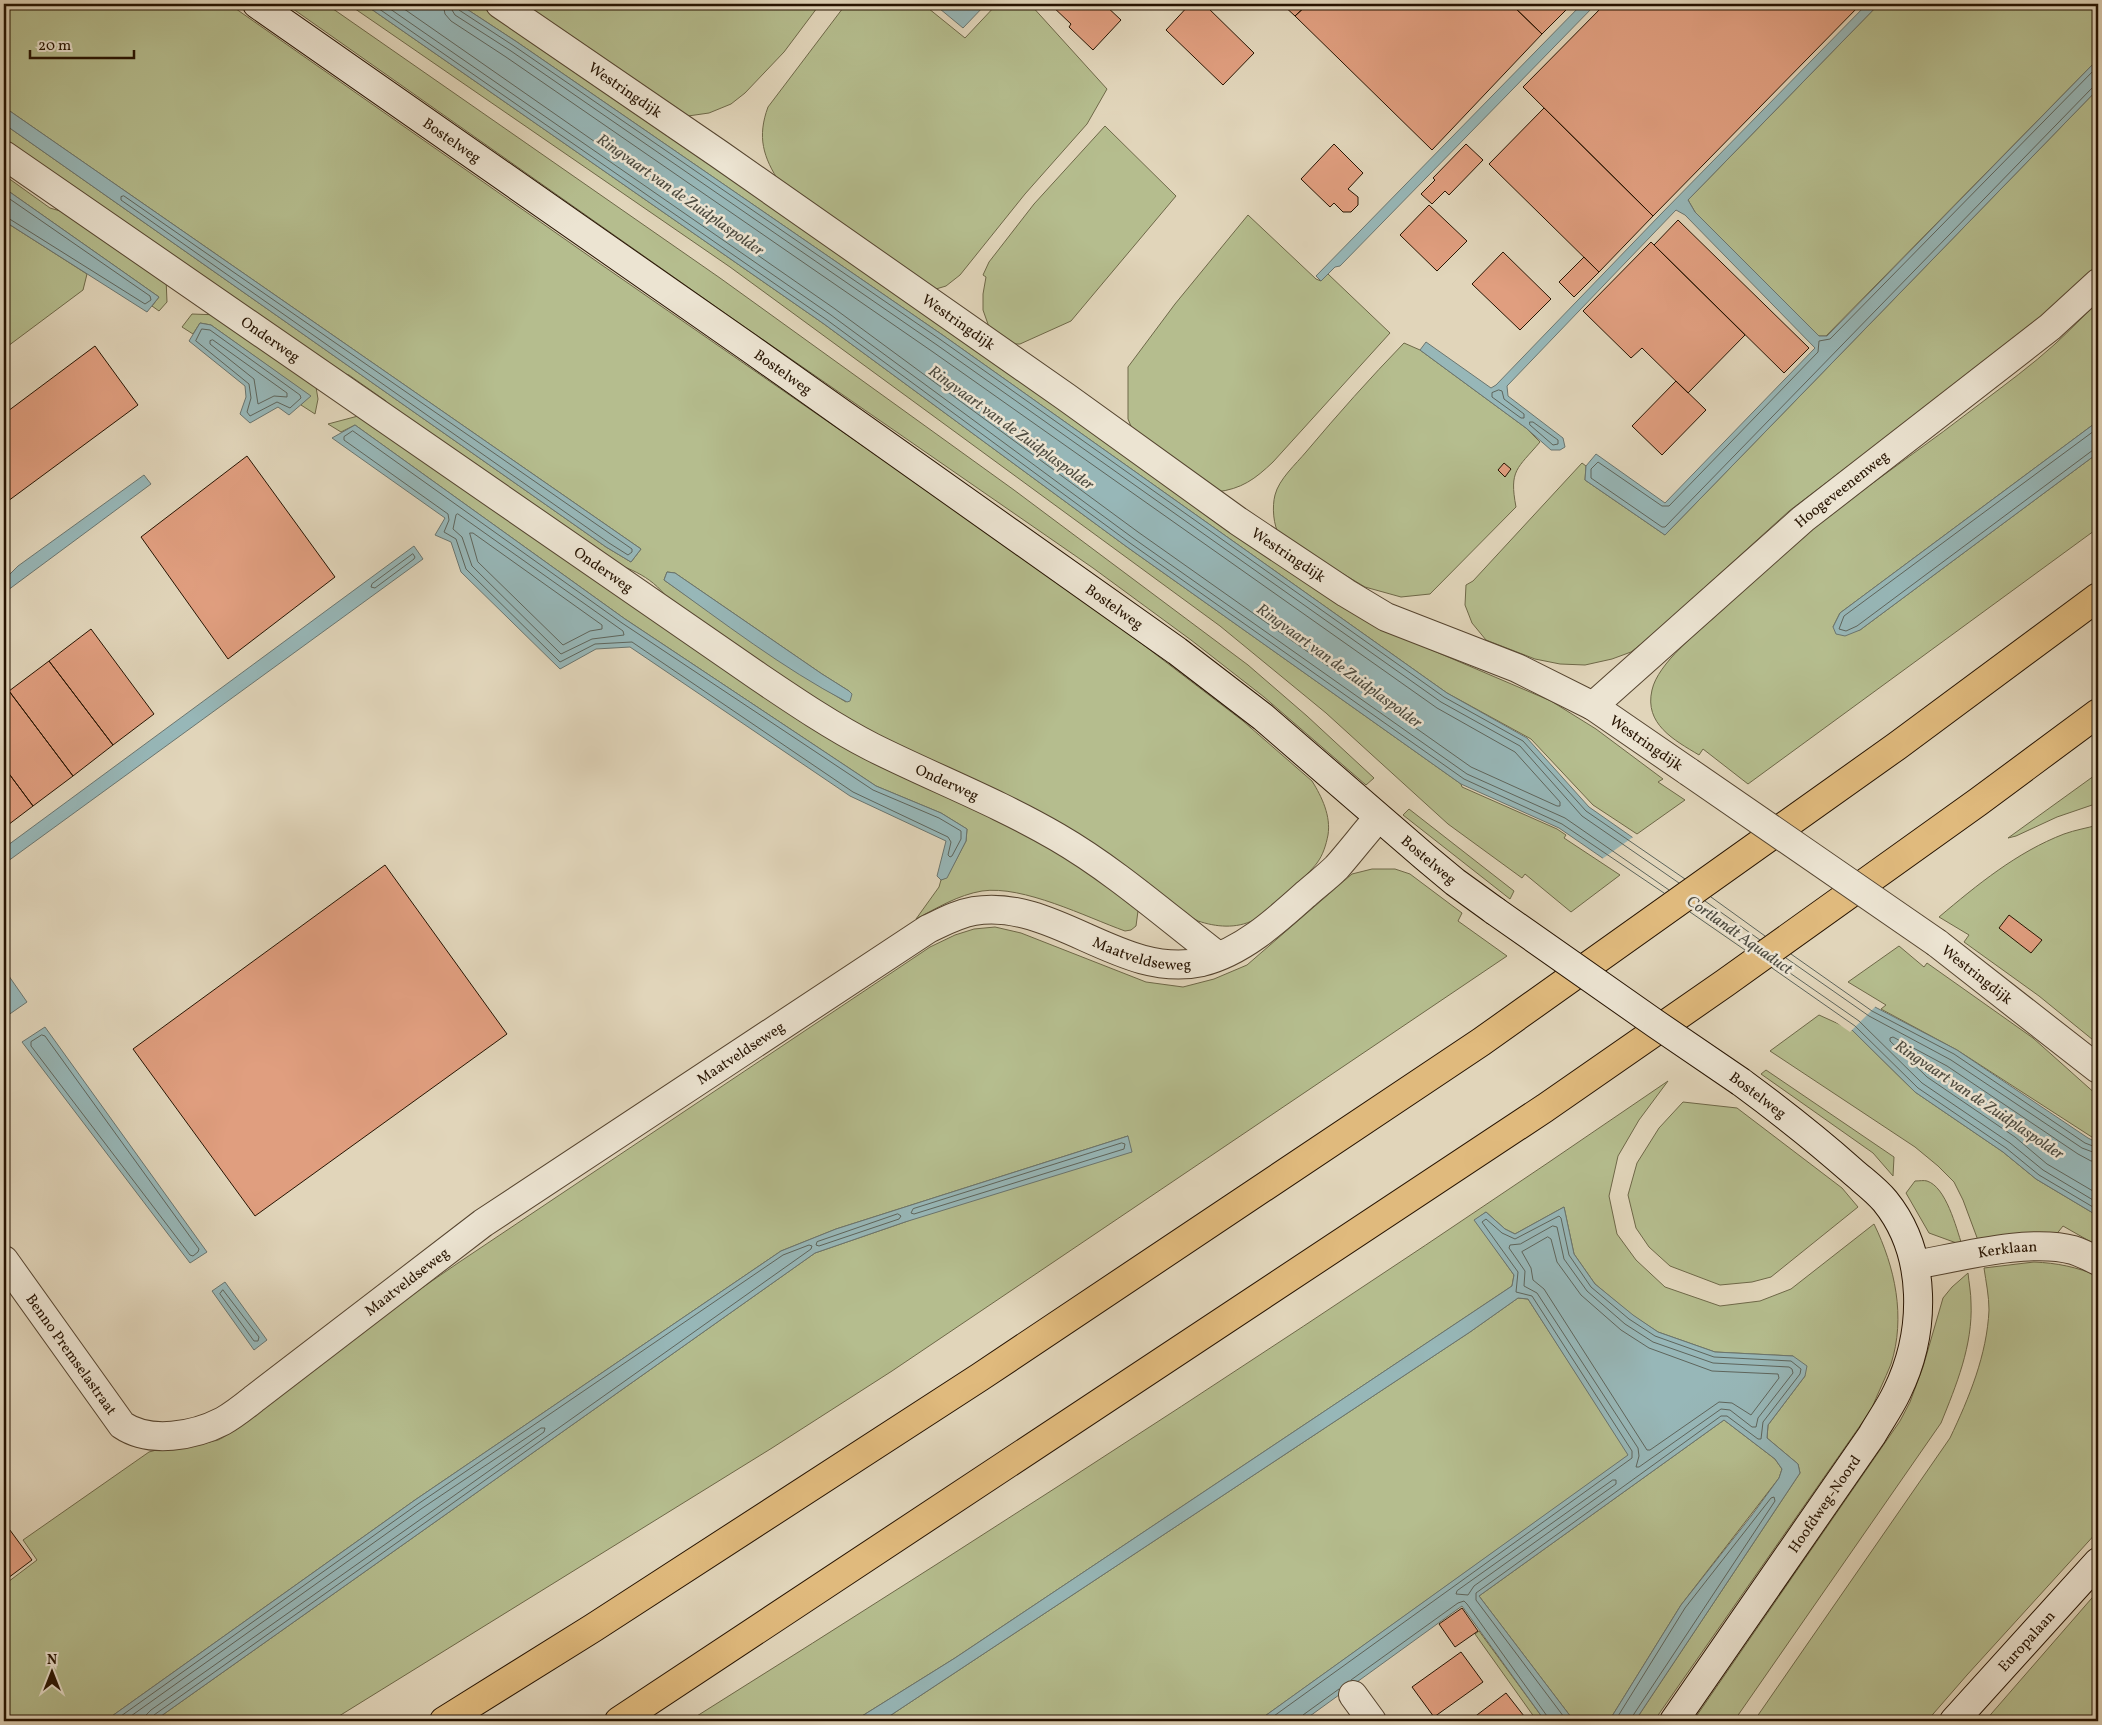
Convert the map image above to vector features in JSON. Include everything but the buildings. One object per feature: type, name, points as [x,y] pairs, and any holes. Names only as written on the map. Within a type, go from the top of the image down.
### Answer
[{"type":"highway","points":[[444,1721],[592,1628],[980,1377],[1481,1042],[1889,752],[2098,597]]},
{"type":"highway","points":[[619,1721],[1545,1108],[1923,842],[2098,713]]},
{"type":"street","name":"Bostelweg","points":[[257,4],[748,346],[1177,651],[1263,717],[1378,818],[1455,882],[1656,1024],[1742,1082],[1820,1142],[1884,1200],[1898,1219],[1915,1265]]},
{"type":"street","name":"Westringdijk","points":[[500,4],[752,176],[1066,397],[1238,521],[1346,593],[1386,617],[1518,668],[1593,706],[1937,944],[2098,1069]]},
{"type":"street","name":"Onderweg","points":[[4,155],[782,692],[872,746],[993,803],[1059,838],[1117,878],[1218,956]]},
{"type":"street","name":"Hoogeveenenweg","points":[[1593,706],[1803,519],[2050,327],[2098,283]]},
{"type":"street","name":"Maatveldseweg","points":[[122,1425],[138,1434],[166,1435],[199,1431],[225,1420],[483,1223],[917,935],[958,915],[989,910],[1022,912],[1121,952],[1156,961],[1190,964],[1218,956],[1249,940],[1276,921],[1335,868],[1378,818]]},
{"type":"street","name":"Kerklaan","points":[[1915,1265],[2015,1248],[2044,1247],[2073,1250],[2098,1261]]},
{"type":"street","name":"Benno Premselastraat","points":[[4,1260],[122,1425]]},
{"type":"street","name":"Hoofdweg-Noord","points":[[1674,1721],[1867,1443],[1898,1392],[1911,1355],[1917,1324],[1918,1290],[1915,1265]]},
{"type":"street","name":"Europalaan","points":[[1954,1721],[2098,1562]]},
{"type":"street","points":[[1353,1695],[1372,1721]]},
{"type":"green space","points":[[4,4],[229,4],[1103,614],[1243,721],[1312,781],[1316,787],[1325,807],[1329,828],[1323,853],[1306,875],[1254,920],[1233,926],[1205,923],[1198,921],[835,716],[669,600],[654,583],[637,572],[597,557],[387,409],[386,401],[349,375],[328,369],[4,143],[4,124],[606,547],[631,562],[641,549],[4,107]],"holes":[[[667,572],[675,573],[849,691],[846,702],[784,664],[664,580]]]},
{"type":"green space","points":[[286,4],[326,4],[720,278],[1014,490],[1248,665],[1374,778],[1366,785],[1264,697],[1191,640],[1093,568],[739,323]]},
{"type":"green space","points":[[348,4],[364,4],[824,324],[1127,547],[1461,784],[1462,787],[1557,829],[1566,835],[1564,838],[1620,875],[1571,912],[1525,874],[1522,878],[1448,824],[1326,713],[1220,626],[730,267]]},
{"type":"green space","points":[[459,4],[479,4],[688,145],[1337,603],[1371,624],[1551,701],[1596,729],[1663,779],[1658,782],[1685,800],[1637,834],[1593,805],[1531,739],[1447,693],[944,336]]},
{"type":"green space","points":[[519,4],[820,4],[784,52],[745,93],[731,104],[709,113],[688,116]]},
{"type":"green space","points":[[846,4],[923,4],[965,38],[997,4],[1030,4],[1107,89],[1087,124],[1025,194],[960,275],[946,286],[936,289],[925,285],[780,183],[769,164],[762,137],[768,107]]},
{"type":"green space","points":[[1879,4],[2098,4],[2098,59],[1826,336],[1819,336],[1695,212],[1688,200]]},
{"type":"green space","points":[[2098,89],[2098,266],[2047,315],[1789,511],[1631,652],[1612,659],[1585,665],[1560,664],[1535,659],[1486,640],[1472,623],[1465,605],[1466,585],[1473,581],[1582,463],[1586,466],[1585,480],[1665,535]]},
{"type":"green space","points":[[1105,126],[1176,196],[1071,321],[1020,344],[1012,344],[989,327],[983,310],[986,277],[983,275],[989,262],[1034,204]]},
{"type":"green space","points":[[4,175],[50,208],[77,216],[166,278],[167,302],[159,311],[152,306],[159,297],[4,188]]},
{"type":"green space","points":[[1248,215],[1316,279],[1321,281],[1328,274],[1390,333],[1273,462],[1241,486],[1216,492],[1133,431],[1128,419],[1128,367],[1175,304]]},
{"type":"green space","points":[[4,221],[87,274],[83,290],[4,349]]},
{"type":"green space","points":[[2098,301],[2098,421],[1840,613],[1833,627],[1860,630],[2098,453],[2098,528],[1748,784],[1703,749],[1699,755],[1663,730],[1652,712],[1652,690],[1662,669],[1680,649],[1772,564],[1815,528],[2028,367],[2061,339]]},
{"type":"green space","points":[[192,314],[220,315],[315,381],[318,399],[315,414],[301,405],[310,396],[211,325],[200,323],[193,334],[182,327]]},
{"type":"green space","points":[[1404,343],[1420,350],[1526,428],[1540,442],[1520,465],[1514,477],[1516,507],[1430,594],[1401,597],[1365,587],[1280,536],[1276,527],[1273,510],[1277,489],[1284,478],[1354,396]]},
{"type":"green space","points":[[358,416],[932,787],[1060,853],[1131,903],[1138,911],[1136,926],[1131,930],[1125,931],[1035,897],[998,890],[973,893],[948,902],[916,919],[939,887],[941,880],[947,877],[966,841],[967,829],[941,813],[876,786],[625,619],[355,425],[341,432],[328,424]]},
{"type":"green space","points":[[2098,773],[2098,803],[2057,817],[2008,838]]},
{"type":"green space","points":[[1409,809],[1514,891],[1510,899],[1403,815]]},
{"type":"green space","points":[[2098,825],[2098,1044],[2039,996],[1964,942],[1969,935],[1939,917],[1983,881],[2030,850],[2064,834]]},
{"type":"green space","points":[[1372,869],[1395,869],[1410,874],[1462,913],[1458,921],[1507,956],[892,1371],[772,1448],[331,1721],[154,1721],[815,1253],[905,1222],[1128,1136],[836,1229],[781,1251],[415,1500],[105,1721],[4,1721],[4,1585],[37,1560],[23,1540],[149,1452],[218,1440],[238,1428],[374,1321],[930,947],[955,935],[974,929],[995,927],[1021,933],[1146,982],[1183,987],[1214,979],[1247,965],[1352,874]]},
{"type":"green space","points":[[1899,946],[1924,967],[1927,963],[2033,1038],[2098,1096],[2098,1141],[1957,1050],[1881,1009],[1886,1005],[1848,982]]},
{"type":"green space","points":[[1819,1015],[1852,1030],[1915,1092],[2003,1152],[2036,1179],[2098,1216],[2098,1246],[2063,1226],[2055,1236],[1979,1243],[1963,1200],[1954,1182],[1938,1166],[1915,1147],[1770,1051]]},
{"type":"green space","points":[[1766,1070],[1894,1157],[1893,1176],[1873,1153],[1761,1074]]},
{"type":"green space","points":[[1668,1081],[1639,1120],[1618,1156],[1609,1196],[1617,1234],[1636,1260],[1665,1287],[1720,1306],[1760,1301],[1791,1289],[1874,1224],[1888,1257],[1893,1275],[1898,1310],[1898,1328],[1891,1364],[1871,1410],[1654,1721],[1635,1721],[1800,1473],[1798,1464],[1767,1438],[1768,1425],[1805,1376],[1793,1356],[1715,1352],[1658,1332],[1632,1315],[1595,1284],[1574,1254],[1564,1207],[1515,1234],[1505,1229],[1486,1212],[1475,1220],[1514,1275],[1512,1286],[955,1658],[854,1721],[689,1721],[936,1565],[1182,1406],[1426,1245]]},
{"type":"green space","points":[[1683,1102],[1737,1108],[1842,1188],[1858,1207],[1771,1277],[1752,1282],[1720,1285],[1670,1266],[1649,1247],[1636,1228],[1628,1195],[1637,1163],[1659,1128]]},
{"type":"green space","points":[[1915,1181],[1927,1181],[1940,1191],[1949,1208],[1962,1245],[1929,1233],[1906,1193]]},
{"type":"green space","points":[[2034,1262],[2067,1266],[2098,1276],[2098,1531],[1927,1721],[1754,1721],[1950,1438],[1976,1376],[1985,1343],[1989,1310],[1984,1268]]},
{"type":"green space","points":[[1968,1273],[1971,1303],[1969,1334],[1958,1380],[1941,1423],[1734,1721],[1693,1721],[1900,1421],[1910,1402],[1923,1367],[1943,1298]]},
{"type":"green space","points":[[1518,1298],[1528,1299],[1629,1455],[1258,1721],[882,1721],[1470,1332]]},
{"type":"green space","points":[[1724,1420],[1775,1459],[1782,1469],[1779,1478],[1681,1605],[1609,1721],[1574,1721],[1479,1596]]},
{"type":"green space","points":[[2098,1591],[2098,1721],[1985,1721]]},
{"type":"green space","points":[[1479,1631],[1545,1721],[1537,1721],[1475,1634]]},
{"type":"water","points":[[364,4],[459,4],[944,336],[1447,693],[1527,738],[1589,807],[1875,1007],[1957,1050],[2098,1143],[2098,1216],[2036,1179],[2003,1152],[1915,1092],[1852,1030],[1559,828],[1461,784],[1127,547],[824,324]]},
{"type":"water","points":[[934,4],[986,4],[963,28]]},
{"type":"water","points":[[1582,4],[1596,4],[1340,266],[1335,267],[1321,281],[1316,276]]},
{"type":"water","points":[[1867,4],[1879,4],[1688,200],[1695,212],[1819,336],[1827,336],[2098,59],[2098,89],[1665,535],[1585,480],[1586,466],[1596,454],[1665,503],[1815,348],[1685,215],[1676,210],[1507,386],[1508,396],[1563,438],[1565,447],[1560,450],[1551,450],[1526,428],[1420,350],[1426,342],[1491,388],[1496,385]]},
{"type":"water","points":[[4,107],[641,549],[631,562],[606,547],[4,124]]},
{"type":"water","points":[[4,188],[159,297],[147,312],[4,221]]},
{"type":"water","points":[[200,323],[211,325],[311,396],[289,415],[278,407],[250,423],[240,414],[246,397],[245,386],[189,341]]},
{"type":"water","points":[[2098,421],[2098,453],[1860,630],[1845,636],[1836,634],[1833,627],[1840,613]]},
{"type":"water","points":[[355,425],[625,619],[876,786],[941,813],[967,829],[966,841],[947,878],[941,880],[937,876],[946,841],[850,796],[630,647],[596,649],[560,669],[461,572],[451,542],[435,535],[445,518],[332,438]]},
{"type":"water","points":[[144,475],[151,484],[4,593],[4,580],[18,566]]},
{"type":"water","points":[[414,546],[423,559],[4,864],[4,848]]},
{"type":"water","points":[[667,572],[675,573],[849,691],[852,694],[850,701],[847,702],[823,689],[753,644],[664,580]]},
{"type":"water","points":[[4,969],[27,1002],[4,1018]]},
{"type":"water","points":[[45,1027],[207,1252],[190,1263],[22,1042]]},
{"type":"water","points":[[1128,1136],[1132,1152],[905,1222],[815,1253],[154,1721],[105,1721],[415,1500],[781,1251],[836,1229]]},
{"type":"water","points":[[1564,1207],[1574,1254],[1595,1284],[1633,1315],[1658,1332],[1715,1352],[1793,1356],[1807,1366],[1805,1376],[1768,1425],[1767,1438],[1798,1464],[1800,1473],[1635,1721],[1609,1721],[1681,1605],[1752,1515],[1779,1478],[1782,1469],[1775,1459],[1724,1420],[1479,1596],[1574,1721],[1545,1721],[1462,1606],[1303,1721],[1258,1721],[1628,1455],[1528,1299],[1518,1298],[1470,1332],[882,1721],[854,1721],[955,1658],[1512,1286],[1514,1275],[1474,1220],[1486,1212],[1505,1229],[1515,1234]]},
{"type":"water","points":[[225,1282],[267,1340],[254,1350],[212,1291]]},
{"type":"pier","points":[[1636,835],[1876,1004],[1875,1007],[1850,1032],[1602,859]]},
{"type":"water label","name":"Ringvaart van de Zuidplaspolder","points":[[681,194]]},
{"type":"water label","name":"Ringvaart van de Zuidplaspolder","points":[[1012,427]]},
{"type":"water label","name":"Ringvaart van de Zuidplaspolder","points":[[1340,665]]},
{"type":"water label","name":"Cortlandt Aquaduct","points":[[1740,934]]},
{"type":"water label","name":"Ringvaart van de Zuidplaspolder","points":[[1980,1099]]}]
